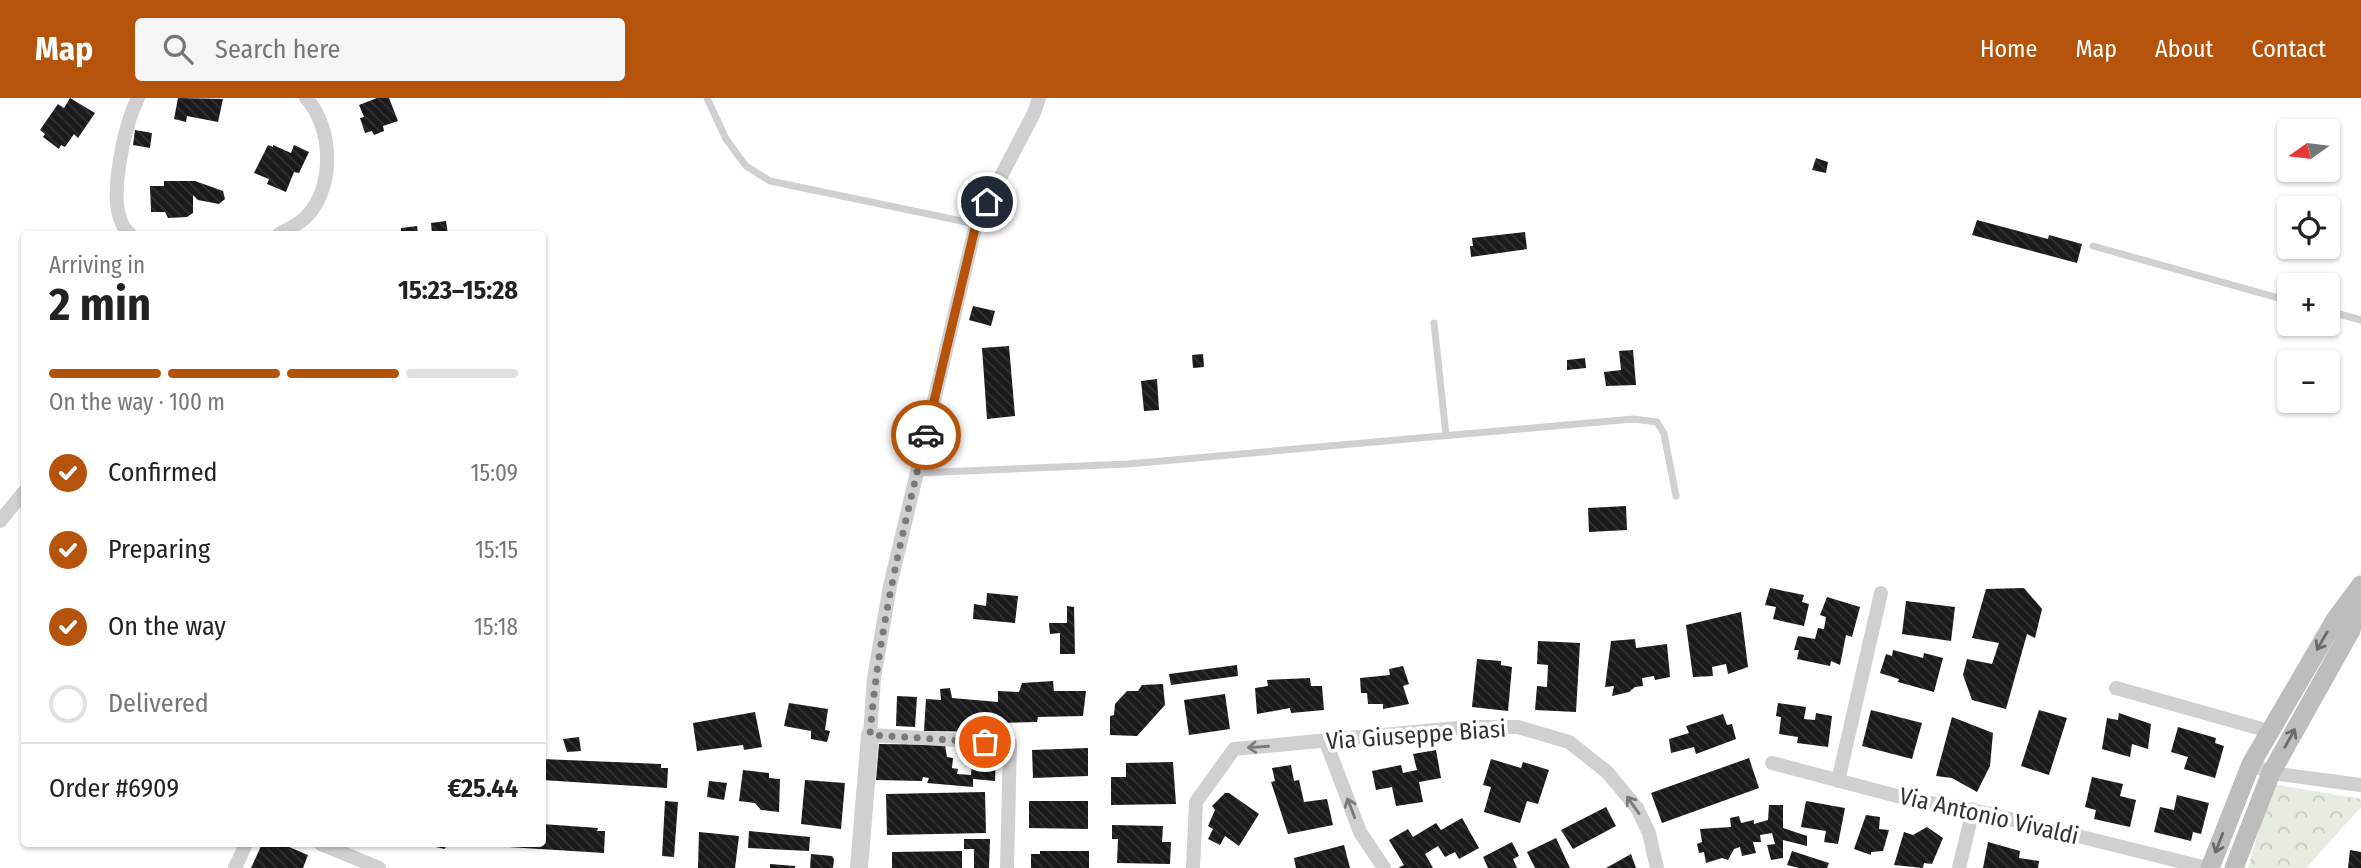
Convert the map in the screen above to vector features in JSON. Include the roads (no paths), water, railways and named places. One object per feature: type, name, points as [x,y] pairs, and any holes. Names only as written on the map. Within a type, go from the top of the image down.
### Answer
[{"type":"main road","points":[[2208,868],[2251,764],[2335,620],[2361,585]]},
{"type":"main road","points":[[2235,868],[2271,773],[2351,630],[2361,592]]},
{"type":"street","points":[[128,231],[121,222],[117,198],[131,111],[138,98]]},
{"type":"street","points":[[284,231],[307,217],[324,192],[328,154],[315,108],[306,98]]},
{"type":"street","points":[[859,868],[874,678],[890,586],[976,224],[1034,113],[1039,98]]},
{"type":"street","points":[[0,521],[21,496]]},
{"type":"street","points":[[1838,781],[1881,593]]},
{"type":"street","points":[[2116,688],[2269,731]]},
{"type":"street","name":"Via Giuseppe Biasi","points":[[1193,868],[1196,802],[1234,749],[1468,727],[1518,727],[1569,742],[1607,772],[1637,808],[1649,833],[1657,868]]},
{"type":"street","points":[[870,735],[1010,743],[1007,868]]},
{"type":"street","points":[[1326,742],[1360,832],[1384,868]]},
{"type":"street","name":"Via Antonio Vivaldi","points":[[1772,763],[1912,800],[1973,810],[2208,868]]},
{"type":"street","points":[[2251,764],[2271,773],[2361,785]]},
{"type":"street","points":[[1959,868],[1973,810]]},
{"type":"street","points":[[235,868],[245,847]]},
{"type":"street","points":[[328,847],[379,868]]},
{"type":"lane","points":[[707,98],[726,139],[746,166],[770,181],[976,224]]},
{"type":"lane","points":[[2093,246],[2277,297]]},
{"type":"lane","points":[[2340,314],[2361,320]]},
{"type":"lane","points":[[1434,323],[1447,435]]},
{"type":"lane","points":[[917,473],[1128,464],[1633,418],[1657,422],[1664,433],[1676,496]]}]
